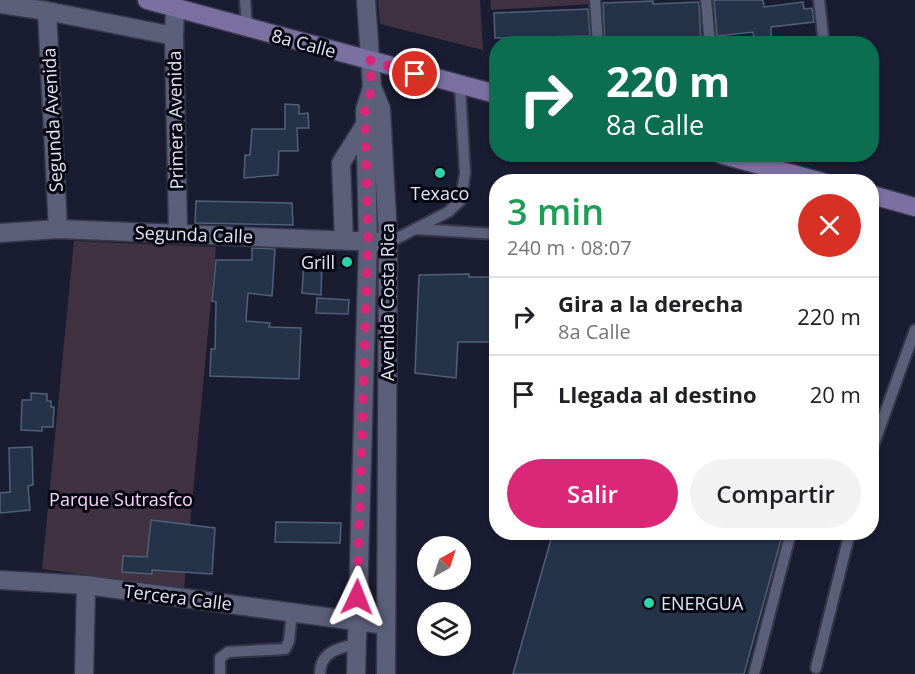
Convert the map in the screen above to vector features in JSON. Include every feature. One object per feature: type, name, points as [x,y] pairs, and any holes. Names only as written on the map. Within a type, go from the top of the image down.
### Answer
[{"type":"street","name":"8a Calle","points":[[147,0],[460,87],[489,93]]},
{"type":"street","points":[[366,0],[372,87]]},
{"type":"street","points":[[0,4],[47,10],[174,36]]},
{"type":"street","name":"Primera Avenida","points":[[176,8],[174,36],[178,232]]},
{"type":"street","name":"Segunda Avenida","points":[[47,10],[58,229]]},
{"type":"street","name":"Avenida Costa Rica","points":[[356,674],[368,241],[365,110],[372,87]]},
{"type":"street","name":"Avenida Costa Rica","points":[[372,87],[381,110],[388,243],[386,674]]},
{"type":"street","points":[[344,240],[341,163],[366,123]]},
{"type":"street","points":[[749,162],[793,174]]},
{"type":"street","points":[[879,197],[915,207]]},
{"type":"street","name":"Segunda Calle","points":[[0,233],[58,229],[178,232],[388,243]]},
{"type":"street","name":"Tercera Calle","points":[[0,580],[86,585],[386,625]]},
{"type":"street","points":[[84,674],[86,585]]},
{"type":"lane","points":[[245,0],[247,27]]},
{"type":"lane","points":[[596,0],[598,36]]},
{"type":"lane","points":[[706,0],[709,36]]},
{"type":"lane","points":[[819,0],[823,36]]},
{"type":"lane","points":[[388,243],[448,212],[461,200],[465,174],[460,87]]},
{"type":"lane","points":[[414,229],[489,234]]},
{"type":"lane","points":[[879,430],[915,330]]},
{"type":"lane","points":[[754,674],[789,540]]},
{"type":"lane","points":[[816,668],[848,540]]},
{"type":"lane","points":[[220,674],[220,658],[228,652],[285,649],[289,641],[292,612]]},
{"type":"lane","points":[[320,674],[320,666],[334,648],[356,644]]},
{"type":"green space","points":[[378,0],[480,0],[483,50],[380,24]]},
{"type":"green space","points":[[490,0],[592,0],[592,4],[491,10]]},
{"type":"green space","name":"Parque Sutrasfco","points":[[74,241],[216,247],[184,589],[42,569]]},
{"type":"building","points":[[714,0],[763,0],[764,7],[803,2],[804,9],[812,8],[814,22],[771,27],[771,36],[754,36],[753,32],[717,36]]},
{"type":"building","points":[[699,2],[701,36],[605,36],[603,3]]},
{"type":"building","points":[[588,9],[590,36],[495,36],[494,13]]},
{"type":"building","points":[[285,104],[299,105],[299,114],[308,113],[309,128],[297,128],[298,151],[279,151],[278,175],[244,178],[245,155],[250,155],[252,129],[285,129]]},
{"type":"building","points":[[196,201],[292,203],[293,225],[195,223]]},
{"type":"building","points":[[252,248],[275,249],[272,296],[248,293],[246,321],[270,323],[269,327],[301,328],[299,379],[210,376],[211,349],[215,349],[216,302],[212,301],[216,260],[252,260]]},
{"type":"building","points":[[304,259],[322,259],[321,295],[302,293]]},
{"type":"building","points":[[469,274],[469,277],[489,277],[489,342],[458,342],[456,378],[415,373],[419,275]]},
{"type":"building","points":[[317,298],[349,300],[348,314],[316,313]]},
{"type":"building","points":[[31,393],[47,394],[47,401],[51,401],[51,407],[54,407],[53,427],[42,427],[42,431],[21,430],[22,400],[31,400]]},
{"type":"building","points":[[32,447],[33,485],[28,486],[30,510],[0,513],[0,493],[10,492],[9,448]]},
{"type":"building","points":[[151,520],[215,528],[212,574],[152,570],[152,574],[122,572],[123,556],[147,557]]},
{"type":"building","points":[[276,522],[341,523],[340,543],[275,542]]},
{"type":"building","name":"ENERGUA","points":[[551,540],[781,540],[744,674],[513,674]]},
{"type":"place","name":"Texaco","points":[[440,173]]},
{"type":"place","name":"Grill","points":[[347,262]]},
{"type":"place","name":"ENERGUA","points":[[649,603]]},
{"type":"route","points":[[357,597],[368,241],[365,110],[372,87],[369,60],[415,74]]}]
